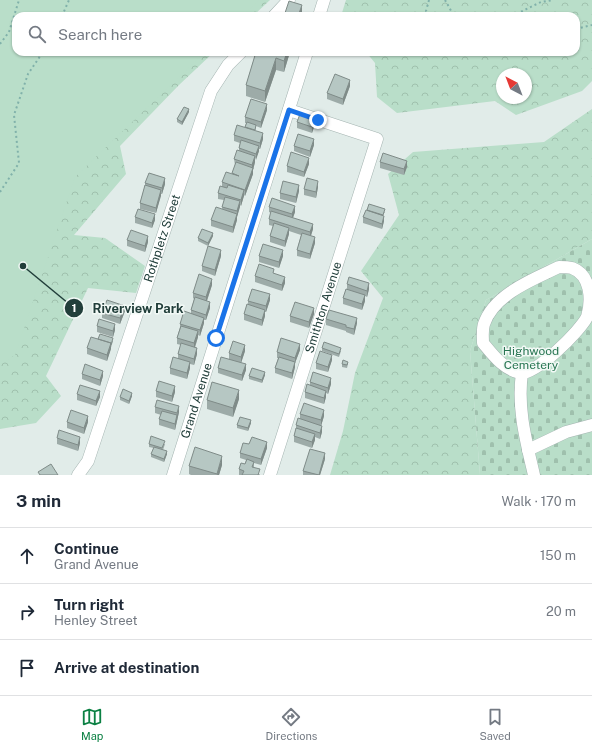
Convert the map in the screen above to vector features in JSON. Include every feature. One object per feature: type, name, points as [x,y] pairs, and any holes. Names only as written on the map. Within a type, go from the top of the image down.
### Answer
[{"type":"street","points":[[278,12],[289,0]]},
{"type":"street","points":[[320,12],[324,0]]},
{"type":"street","name":"Rothpletz Street","points":[[78,475],[88,461],[212,91],[228,65],[236,56]]},
{"type":"street","name":"Grand Avenue","points":[[173,475],[306,56]]},
{"type":"street","name":"Smithton Avenue","points":[[270,475],[377,139],[289,110]]},
{"type":"street","points":[[560,267],[571,268],[586,278],[592,294],[587,317],[574,334],[538,367],[522,373],[509,369],[496,359],[483,343],[484,325],[490,312],[512,290],[560,267]]},
{"type":"street","points":[[522,373],[520,390],[522,422],[535,473]]},
{"type":"street","points":[[528,450],[566,432],[592,424]]},
{"type":"path","points":[[15,12],[19,0]]},
{"type":"path","points":[[64,12],[69,0]]},
{"type":"path","points":[[427,12],[429,0]]},
{"type":"path","points":[[445,0],[452,12]]},
{"type":"path","points":[[520,12],[540,2],[553,0]]},
{"type":"path","points":[[0,44],[9,32],[12,22]]},
{"type":"path","points":[[580,28],[592,25]]},
{"type":"path","points":[[0,192],[19,163],[14,115],[28,74],[40,56]]},
{"type":"green space","points":[[0,0],[270,0],[257,12],[12,12],[12,56],[210,56],[179,85],[120,146],[126,174],[74,235],[105,238],[145,266],[136,293],[88,288],[46,376],[61,396],[36,423],[0,429]]},
{"type":"green space","points":[[0,0],[259,0],[246,12],[12,12],[12,56],[201,56],[75,177],[15,355],[0,364]]},
{"type":"green space","points":[[346,0],[592,0],[592,81],[582,91],[516,115],[500,104],[532,104],[532,68],[496,68],[496,102],[397,113],[377,97],[375,63],[369,56],[580,56],[580,12],[342,12]]},
{"type":"green space","points":[[592,109],[592,239],[486,300],[470,351],[480,475],[330,475],[343,431],[355,373],[383,298],[361,271],[399,215],[388,174],[413,152],[544,142]]},
{"type":"green space","name":"Highwood Cemetery","points":[[592,239],[592,475],[480,475],[470,351],[486,300]]},
{"type":"building","points":[[289,1],[302,5],[299,12],[285,12]]},
{"type":"building","points":[[255,56],[286,56],[284,61],[276,58],[265,91],[246,85]]},
{"type":"building","points":[[335,74],[350,80],[343,99],[327,93]]},
{"type":"building","points":[[251,99],[267,104],[261,122],[245,117]]},
{"type":"building","points":[[184,107],[189,109],[182,122],[177,119]]},
{"type":"building","points":[[300,114],[315,119],[312,127],[297,122]]},
{"type":"building","points":[[247,122],[256,125],[255,130],[245,127]]},
{"type":"building","points":[[237,125],[263,133],[260,143],[234,135]]},
{"type":"building","points":[[298,134],[314,139],[310,151],[294,146]]},
{"type":"building","points":[[241,140],[259,146],[256,154],[239,148]]},
{"type":"building","points":[[237,150],[255,156],[252,165],[234,159]]},
{"type":"building","points":[[291,152],[309,158],[304,172],[287,166]]},
{"type":"building","points":[[383,153],[407,161],[404,169],[380,162]]},
{"type":"building","points":[[236,162],[253,168],[245,190],[222,182],[226,172],[239,176],[232,173]]},
{"type":"building","points":[[149,173],[165,178],[162,188],[145,183]]},
{"type":"building","points":[[307,178],[318,181],[316,192],[304,189]]},
{"type":"building","points":[[283,181],[299,185],[296,197],[280,193]]},
{"type":"building","points":[[145,185],[161,190],[156,208],[140,203]]},
{"type":"building","points":[[228,185],[244,190],[241,200],[218,193],[220,186],[227,188]]},
{"type":"building","points":[[225,197],[240,201],[237,211],[222,207]]},
{"type":"building","points":[[272,198],[295,206],[292,214],[269,207]]},
{"type":"building","points":[[369,204],[385,209],[383,215],[367,210]]},
{"type":"building","points":[[216,207],[237,214],[233,227],[211,220]]},
{"type":"building","points":[[138,209],[155,214],[152,223],[135,217]]},
{"type":"building","points":[[366,210],[384,216],[382,224],[363,217]]},
{"type":"building","points":[[271,211],[313,224],[310,232],[269,219]]},
{"type":"building","points":[[274,223],[289,228],[285,241],[270,236]]},
{"type":"building","points":[[202,229],[213,233],[208,243],[198,238]]},
{"type":"building","points":[[131,230],[148,236],[145,246],[127,240]]},
{"type":"building","points":[[302,233],[315,237],[310,254],[297,250]]},
{"type":"building","points":[[263,244],[283,250],[279,262],[259,256]]},
{"type":"building","points":[[208,246],[221,250],[215,270],[202,266]]},
{"type":"building","points":[[259,264],[274,269],[273,273],[285,277],[282,285],[255,276]]},
{"type":"building","points":[[199,274],[212,279],[206,297],[193,293]]},
{"type":"building","points":[[349,277],[369,283],[367,291],[347,284]]},
{"type":"building","points":[[252,289],[270,294],[266,306],[248,301]]},
{"type":"building","points":[[346,289],[365,295],[362,304],[343,298]]},
{"type":"building","points":[[195,297],[210,302],[206,315],[191,310]]},
{"type":"building","points":[[107,300],[125,306],[120,318],[102,313]]},
{"type":"building","points":[[295,302],[314,308],[309,322],[290,316]]},
{"type":"building","points":[[247,304],[265,310],[262,320],[244,314]]},
{"type":"building","points":[[329,310],[357,318],[354,329],[326,319]]},
{"type":"building","points":[[184,311],[204,318],[200,330],[180,324]]},
{"type":"building","points":[[99,319],[115,324],[113,331],[97,326]]},
{"type":"building","points":[[181,326],[198,331],[194,343],[177,338]]},
{"type":"building","points":[[100,334],[113,338],[111,345],[111,343],[98,339]]},
{"type":"building","points":[[91,337],[111,343],[107,355],[87,348]]},
{"type":"building","points":[[281,338],[300,344],[295,358],[277,352]]},
{"type":"building","points":[[233,341],[245,345],[241,357],[229,353]]},
{"type":"building","points":[[324,342],[341,348],[339,354],[322,348]]},
{"type":"building","points":[[181,343],[197,348],[194,359],[178,354]]},
{"type":"building","points":[[320,351],[332,355],[328,367],[316,363]]},
{"type":"building","points":[[173,357],[190,362],[187,373],[170,368]]},
{"type":"building","points":[[221,357],[246,364],[242,375],[218,368]]},
{"type":"building","points":[[279,357],[295,362],[292,373],[275,368]]},
{"type":"building","points":[[343,360],[348,362],[347,365],[342,364]]},
{"type":"building","points":[[85,364],[103,371],[100,380],[82,374]]},
{"type":"building","points":[[252,368],[265,372],[262,380],[249,376]]},
{"type":"building","points":[[313,372],[331,378],[328,388],[310,382]]},
{"type":"building","points":[[159,381],[175,386],[172,396],[156,391]]},
{"type":"building","points":[[212,382],[239,390],[233,408],[207,400]]},
{"type":"building","points":[[307,384],[326,391],[324,398],[305,392]]},
{"type":"building","points":[[80,385],[100,391],[96,401],[77,394]]},
{"type":"building","points":[[123,389],[132,393],[129,401],[120,397]]},
{"type":"building","points":[[157,400],[179,406],[177,413],[155,407]]},
{"type":"building","points":[[304,403],[324,410],[321,420],[300,414]]},
{"type":"building","points":[[71,410],[88,416],[84,428],[67,422]]},
{"type":"building","points":[[162,411],[177,415],[175,424],[159,419]]},
{"type":"building","points":[[240,417],[251,420],[248,428],[237,425]]},
{"type":"building","points":[[298,418],[322,426],[320,433],[296,425]]},
{"type":"building","points":[[296,428],[315,434],[312,442],[294,436]]},
{"type":"building","points":[[59,430],[80,437],[78,445],[57,438]]},
{"type":"building","points":[[151,436],[165,441],[162,448],[149,444]]},
{"type":"building","points":[[252,437],[267,442],[261,459],[240,453],[243,443],[249,444]]},
{"type":"building","points":[[154,447],[167,451],[164,459],[151,454]]},
{"type":"building","points":[[195,447],[222,456],[217,474],[189,466]]},
{"type":"building","points":[[310,449],[325,453],[319,475],[303,471]]},
{"type":"building","points":[[247,459],[254,462],[252,467],[260,469],[258,475],[242,475],[244,471],[239,469],[241,463],[245,464]]},
{"type":"building","points":[[51,464],[58,475],[40,475],[38,472]]},
{"type":"place","name":"Riverview Park","points":[[23,266]]},
{"type":"route","points":[[216,338],[289,110],[318,120]]}]
